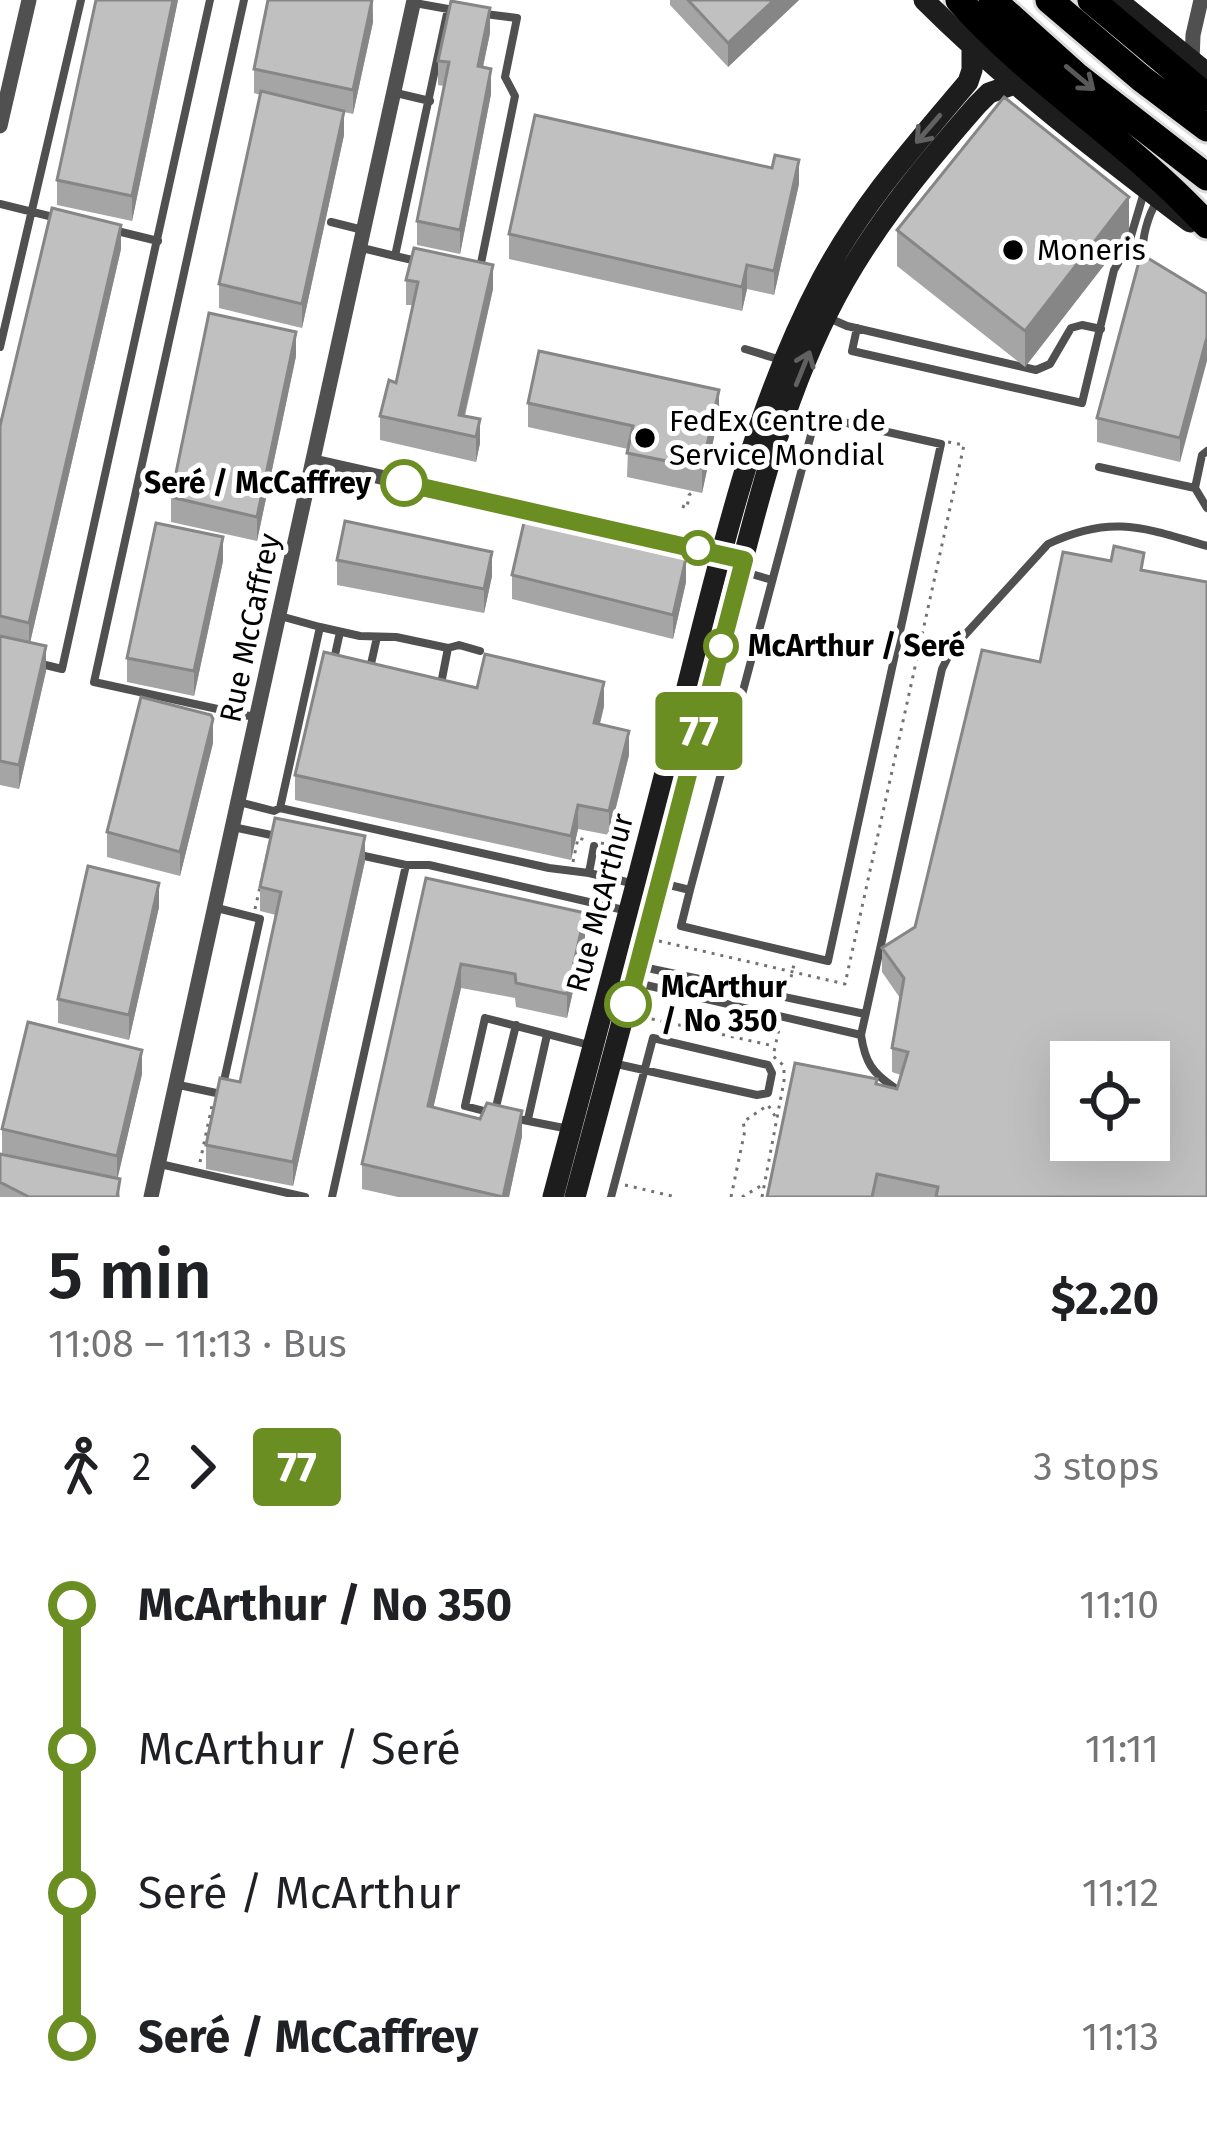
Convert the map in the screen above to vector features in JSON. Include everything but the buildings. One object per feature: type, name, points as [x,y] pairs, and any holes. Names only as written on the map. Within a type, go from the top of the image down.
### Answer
[{"type":"highway","points":[[958,0],[1023,65],[1173,188],[1207,224]]},
{"type":"highway","points":[[992,0],[1078,77],[1207,177]]},
{"type":"highway","points":[[1049,0],[1207,128]]},
{"type":"highway","points":[[1090,0],[1207,97]]},
{"type":"street","points":[[0,127],[29,0]]},
{"type":"street","points":[[924,0],[1015,84],[1207,235]]},
{"type":"street","points":[[1119,2],[1144,0]]},
{"type":"street","points":[[1199,68],[1192,39],[1201,0]]},
{"type":"street","name":"Rue McCaffrey","points":[[151,1197],[414,1]]},
{"type":"street","points":[[1119,2],[1199,68]]},
{"type":"street","name":"Rue McArthur","points":[[885,198],[968,82],[972,46]]},
{"type":"street","name":"Rue McArthur","points":[[577,1197],[612,1063],[636,885],[733,557],[842,245],[976,105],[989,93],[1015,84]]},
{"type":"street","name":"Rue McArthur","points":[[780,415],[783,361],[817,312]]},
{"type":"street","points":[[314,462],[733,557]]},
{"type":"street","name":"Rue McArthur","points":[[553,1197],[594,1046],[660,883],[704,713],[733,557]]},
{"type":"lane","points":[[0,347],[81,0]]},
{"type":"lane","points":[[21,659],[62,669],[210,0]]},
{"type":"lane","points":[[244,0],[94,682],[257,718]]},
{"type":"lane","points":[[395,256],[448,9],[414,1]]},
{"type":"lane","points":[[471,12],[517,18],[506,77],[515,96],[479,274]]},
{"type":"lane","points":[[395,93],[430,101]]},
{"type":"lane","points":[[1145,260],[1142,250],[1152,193]]},
{"type":"lane","points":[[857,328],[852,350],[1082,403],[1114,270],[1152,193]]},
{"type":"lane","points":[[0,204],[74,221]]},
{"type":"lane","points":[[331,222],[365,230]]},
{"type":"lane","points":[[95,226],[158,241]]},
{"type":"lane","points":[[361,248],[437,265]]},
{"type":"lane","points":[[817,312],[857,328],[1036,370],[1050,364],[1074,326],[1100,329]]},
{"type":"lane","points":[[745,349],[783,361]]},
{"type":"lane","points":[[816,416],[941,444],[828,962],[681,926],[772,580],[816,416]]},
{"type":"lane","points":[[1207,451],[1195,488],[1207,508]]},
{"type":"lane","points":[[1099,467],[1195,488]]},
{"type":"lane","points":[[895,1088],[870,1070],[861,1035],[942,669],[952,650],[1048,544],[1068,535],[1120,524],[1207,546]]},
{"type":"lane","points":[[733,557],[748,573],[772,580]]},
{"type":"lane","points":[[280,616],[340,632],[481,651]]},
{"type":"lane","points":[[280,808],[320,627]]},
{"type":"lane","points":[[331,677],[340,632]]},
{"type":"lane","points":[[367,686],[377,637]]},
{"type":"lane","points":[[437,702],[448,648]]},
{"type":"lane","points":[[704,713],[735,721]]},
{"type":"lane","points":[[239,802],[636,885]]},
{"type":"lane","points":[[233,827],[283,838]]},
{"type":"lane","points":[[589,873],[594,846]]},
{"type":"lane","points":[[346,852],[429,865],[629,912]]},
{"type":"lane","points":[[332,1197],[406,865]]},
{"type":"lane","points":[[660,883],[690,890]]},
{"type":"lane","points":[[176,1085],[221,1094],[260,920],[215,908]]},
{"type":"lane","points":[[625,972],[865,1014]]},
{"type":"lane","points":[[625,972],[861,1035]]},
{"type":"lane","points":[[571,1130],[465,1106],[485,1018],[594,1046]]},
{"type":"lane","points":[[495,1114],[516,1025]]},
{"type":"lane","points":[[528,1119],[547,1035]]},
{"type":"lane","points":[[611,1197],[644,1070],[653,1038],[768,1065],[772,1073],[769,1090],[761,1096],[644,1070],[612,1063]]},
{"type":"lane","points":[[158,1164],[304,1197]]},
{"type":"path","points":[[682,506],[687,508],[694,491]]},
{"type":"path","points":[[572,862],[578,838],[614,842],[621,811],[616,809]]},
{"type":"path","points":[[620,818],[643,823]]},
{"type":"path","points":[[255,912],[269,846]]},
{"type":"path","points":[[788,994],[792,972]]},
{"type":"path","points":[[632,1015],[776,1046]]},
{"type":"path","points":[[776,1118],[785,1071],[773,1056],[781,1022]]},
{"type":"path","points":[[199,1166],[213,1101]]},
{"type":"path","points":[[736,1126],[768,1105],[776,1118],[762,1197]]},
{"type":"path","points":[[731,1197],[730,1184],[746,1130],[743,1122]]},
{"type":"path","points":[[742,1197],[765,1183]]},
{"type":"path","points":[[622,1184],[676,1197]]},
{"type":"bus line","name":"77","points":[[404,483],[744,560],[628,1004]]},
{"type":"place","name":"Moneris","points":[[1013,250]]},
{"type":"place","name":"FedEx Centre de Service Mondial","points":[[645,438]]},
{"type":"place","name":"Seré / McCaffrey","points":[[404,483]]},
{"type":"place","name":"McArthur / Seré","points":[[721,646]]},
{"type":"place","name":"McArthur / No 350","points":[[628,1004]]}]
